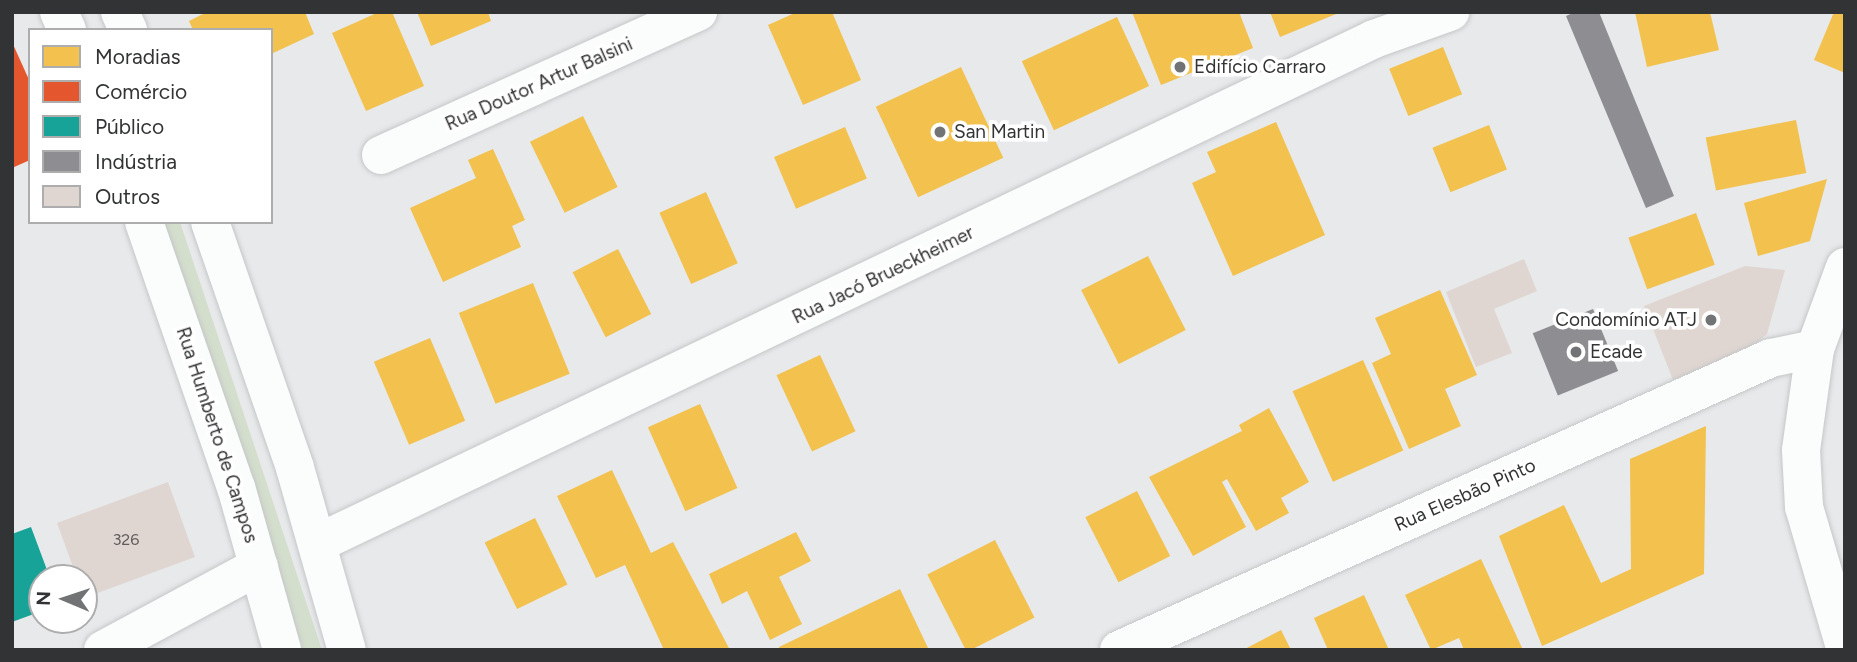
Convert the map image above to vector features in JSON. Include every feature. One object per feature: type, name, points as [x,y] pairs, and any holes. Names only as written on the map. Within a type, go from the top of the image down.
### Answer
[{"type":"street","points":[[59,12],[66,28]]},
{"type":"street","points":[[120,12],[127,28]]},
{"type":"street","name":"Rua Doutor Artur Balsini","points":[[381,155],[698,12]]},
{"type":"street","name":"Rua Jacó Brueckheimer","points":[[318,543],[1374,40],[1450,12]]},
{"type":"street","name":"Rua Humberto de Campos","points":[[145,224],[259,566],[282,650]]},
{"type":"street","points":[[211,224],[318,543],[347,650]]},
{"type":"street","points":[[1845,267],[1815,349],[1804,401],[1804,507],[1838,604],[1845,647]]},
{"type":"street","name":"Rua Elesbão Pinto","points":[[1119,650],[1771,358],[1815,349]]},
{"type":"street","points":[[103,650],[259,566]]},
{"type":"green space","points":[[165,224],[181,224],[322,650],[303,650]]},
{"type":"building: Moradias","points":[[207,12],[305,12],[314,34],[273,53],[273,28],[192,28],[189,21]]},
{"type":"building: Moradias","points":[[379,12],[392,12],[424,86],[366,111],[332,33]]},
{"type":"building: Moradias","points":[[417,12],[488,12],[491,21],[431,46]]},
{"type":"building: Moradias","points":[[797,12],[832,12],[861,80],[803,105],[768,25]]},
{"type":"building: Moradias","name":"Edifício Carraro","points":[[1132,12],[1239,12],[1253,48],[1161,85]]},
{"type":"building: Moradias","points":[[1270,12],[1341,12],[1280,37]]},
{"type":"building: Moradias","points":[[1635,12],[1710,12],[1719,50],[1647,67]]},
{"type":"building: Moradias","points":[[1834,12],[1845,12],[1845,73],[1814,60]]},
{"type":"building: Moradias","points":[[1117,17],[1149,86],[1054,130],[1022,61]]},
{"type":"building: Moradias","points":[[1443,47],[1462,94],[1408,116],[1389,69]]},
{"type":"building: Moradias","name":"San Martin","points":[[961,67],[1003,158],[918,197],[876,107]]},
{"type":"building: Moradias","points":[[583,116],[618,187],[565,213],[530,142]]},
{"type":"building: Moradias","points":[[1796,120],[1806,173],[1716,191],[1706,138]]},
{"type":"building: Moradias","points":[[1276,122],[1325,235],[1233,276],[1192,183],[1216,172],[1207,152]]},
{"type":"building: Moradias","points":[[1489,125],[1507,170],[1450,192],[1432,148]]},
{"type":"building: Moradias","points":[[845,127],[867,179],[796,209],[774,157]]},
{"type":"building: Moradias","points":[[493,149],[525,220],[512,226],[521,247],[443,282],[410,208],[476,178],[468,160]]},
{"type":"building: Moradias","points":[[1827,179],[1810,241],[1758,256],[1744,203]]},
{"type":"building: Moradias","points":[[706,192],[738,263],[691,284],[659,213]]},
{"type":"building: Moradias","points":[[1696,213],[1715,265],[1647,289],[1628,238]]},
{"type":"building: Moradias","points":[[618,249],[651,314],[606,337],[573,272]]},
{"type":"building: Moradias","points":[[1148,256],[1186,330],[1119,364],[1081,290]]},
{"type":"building: Moradias","points":[[533,283],[570,374],[496,404],[459,313]]},
{"type":"building: Moradias","points":[[1440,290],[1477,375],[1445,389],[1461,426],[1409,449],[1372,363],[1391,354],[1375,318]]},
{"type":"building: Moradias","points":[[430,338],[465,421],[409,445],[374,362]]},
{"type":"building: Moradias","points":[[820,355],[855,431],[812,451],[776,375]]},
{"type":"building: Moradias","points":[[1363,360],[1403,450],[1333,482],[1293,391]]},
{"type":"building: Moradias","points":[[700,404],[737,488],[685,511],[648,427]]},
{"type":"building: Moradias","points":[[1269,408],[1309,482],[1281,498],[1289,513],[1256,531],[1227,479],[1222,482],[1246,527],[1193,556],[1149,477],[1242,431],[1239,425]]},
{"type":"building: Moradias","points":[[1706,426],[1704,574],[1542,646],[1499,536],[1564,505],[1601,583],[1631,569],[1630,459]]},
{"type":"building: Moradias","points":[[612,470],[651,553],[673,542],[730,650],[664,650],[625,565],[596,578],[557,496]]},
{"type":"building: Moradias","points":[[1137,491],[1170,556],[1118,582],[1085,517]]},
{"type":"building: Moradias","points":[[535,518],[567,585],[517,609],[485,543]]},
{"type":"building: Moradias","points":[[796,532],[811,561],[779,577],[802,624],[770,640],[747,591],[722,604],[709,574]]},
{"type":"building: Moradias","points":[[995,540],[1034,618],[971,650],[966,650],[927,575]]},
{"type":"building: Moradias","points":[[1481,559],[1523,650],[1464,650],[1459,638],[1431,650],[1405,595]]},
{"type":"building: Moradias","points":[[900,589],[929,650],[780,650],[779,647]]},
{"type":"building: Moradias","points":[[1364,595],[1389,650],[1328,650],[1314,618]]},
{"type":"building: Moradias","points":[[1281,630],[1291,650],[1243,650]]},
{"type":"building: Comércio","points":[[12,42],[28,78],[28,161],[12,168]]},
{"type":"building: Público","points":[[31,527],[45,564],[28,564],[28,616],[12,622],[12,534]]},
{"type":"building: Indústria","points":[[1575,12],[1599,12],[1674,196],[1646,208],[1566,16]]},
{"type":"building: Indústria","name":"Ecade","points":[[1593,309],[1618,371],[1558,395],[1533,333]]},
{"type":"building: Outros","points":[[1524,259],[1537,291],[1494,309],[1512,353],[1476,367],[1446,292]]},
{"type":"building: Outros","name":"Condomínio ATJ","points":[[1745,266],[1785,270],[1767,334],[1747,351],[1673,380],[1644,306]]},
{"type":"building: Outros","points":[[168,482],[195,557],[98,593],[98,564],[72,564],[57,523]]},
{"type":"place","name":"Edifício Carraro","points":[[1180,67]]},
{"type":"place","name":"San Martin","points":[[940,132]]},
{"type":"place","name":"Condomínio ATJ","points":[[1711,320]]},
{"type":"place","name":"Ecade","points":[[1576,352]]}]
